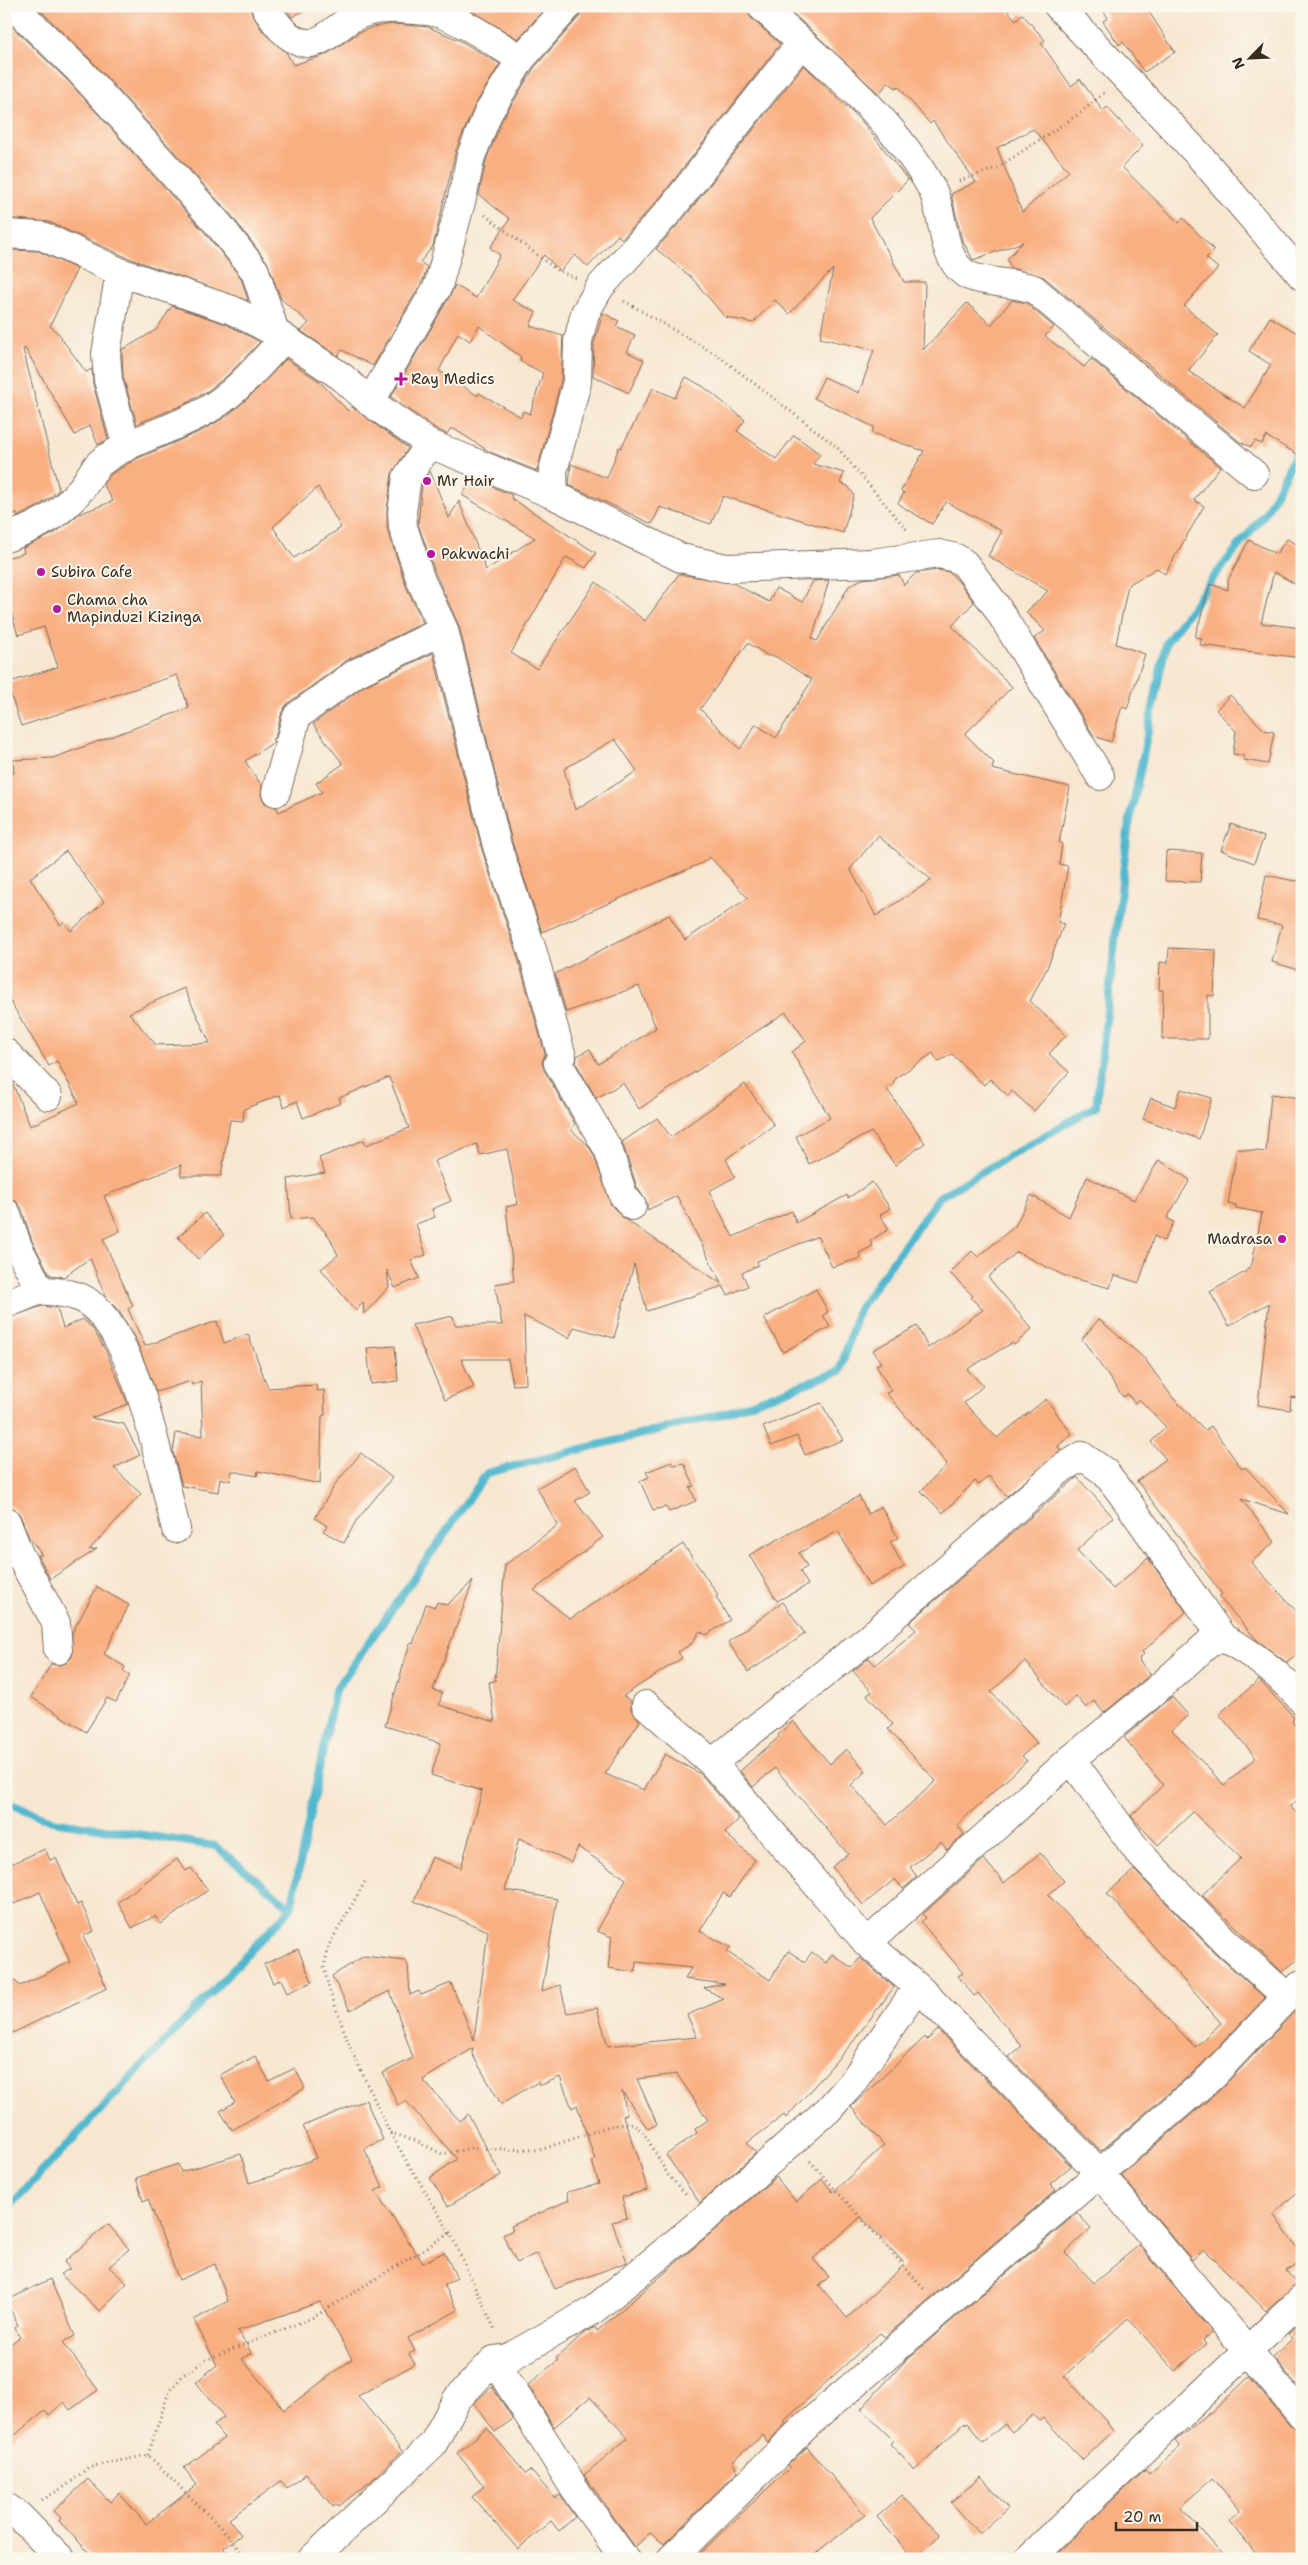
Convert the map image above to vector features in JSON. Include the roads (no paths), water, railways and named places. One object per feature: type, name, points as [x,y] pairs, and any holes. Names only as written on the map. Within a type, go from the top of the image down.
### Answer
[{"type":"street","points":[[13,6],[79,70],[218,225],[255,271],[279,335]]},
{"type":"street","points":[[265,6],[275,22],[291,36],[306,43],[316,42],[353,17],[386,8],[435,12],[468,27],[521,58]]},
{"type":"street","points":[[370,402],[438,286],[462,198],[471,156],[488,113],[521,58],[568,6]]},
{"type":"street","points":[[761,6],[854,91],[888,126],[932,190],[956,265],[967,275],[1022,284],[1034,289],[1254,474]]},
{"type":"street","points":[[1058,6],[1198,154],[1302,276]]},
{"type":"street","points":[[554,495],[553,471],[577,382],[578,341],[585,313],[600,287],[671,209],[801,43]]},
{"type":"street","points":[[6,234],[42,236],[120,272],[232,310],[279,335],[342,378],[370,402],[430,444],[554,495],[682,558],[726,568],[871,563],[929,555],[946,555],[965,564],[996,606],[1100,776]]},
{"type":"street","points":[[120,272],[106,354],[108,380],[127,447]]},
{"type":"street","points":[[6,538],[36,526],[63,510],[100,462],[127,447],[205,412],[221,402],[243,383],[279,335]]},
{"type":"street","points":[[430,444],[407,477],[403,503],[403,527],[421,581],[444,630],[497,846],[533,953],[562,1057],[558,1063],[608,1149],[623,1195],[632,1206]]},
{"type":"street","points":[[276,792],[298,716],[356,673],[444,630]]},
{"type":"street","points":[[6,1052],[48,1096]]},
{"type":"street","points":[[6,1213],[18,1247],[40,1290]]},
{"type":"street","points":[[6,1304],[40,1290],[70,1295],[88,1301],[112,1327],[144,1399],[176,1528]]},
{"type":"street","points":[[712,1763],[869,1638],[1061,1469],[1082,1456],[1105,1472],[1223,1638],[1298,1686]]},
{"type":"street","points":[[6,1521],[19,1554],[56,1623],[58,1650]]},
{"type":"street","points":[[868,1943],[1071,1759],[1148,1697],[1209,1643],[1223,1638]]},
{"type":"street","points":[[646,1705],[712,1763],[868,1943],[920,1989],[1100,2174],[1302,2416]]},
{"type":"street","points":[[671,2559],[807,2424],[1211,2077],[1294,1990],[1226,1942],[1139,1852],[1071,1759]]},
{"type":"street","points":[[312,2559],[433,2444],[458,2399],[501,2359],[592,2311],[708,2216],[828,2110],[852,2083],[908,2001],[920,1989]]},
{"type":"street","points":[[1028,2559],[1302,2299]]},
{"type":"street","points":[[501,2359],[581,2499],[625,2559]]},
{"type":"street","points":[[12,2511],[61,2559]]},
{"type":"waterway","points":[[6,2210],[291,1908],[335,1691],[487,1473],[722,1414],[840,1371],[858,1310],[939,1197],[1096,1106],[1128,830],[1166,643],[1213,578],[1266,512],[1301,444]]},
{"type":"waterway","points":[[6,1802],[52,1821],[215,1846],[291,1908]]},
{"type":"place","name":"Ray Medics","points":[[401,379]]},
{"type":"place","name":"Mr Hair","points":[[427,481]]},
{"type":"place","name":"Pakwachi","points":[[431,554]]},
{"type":"place","name":"Subira Cafe","points":[[41,572]]},
{"type":"place","name":"Chama cha Mapinduzi Kizinga","points":[[57,609]]},
{"type":"place","name":"Madrasa","points":[[1282,1239]]}]
